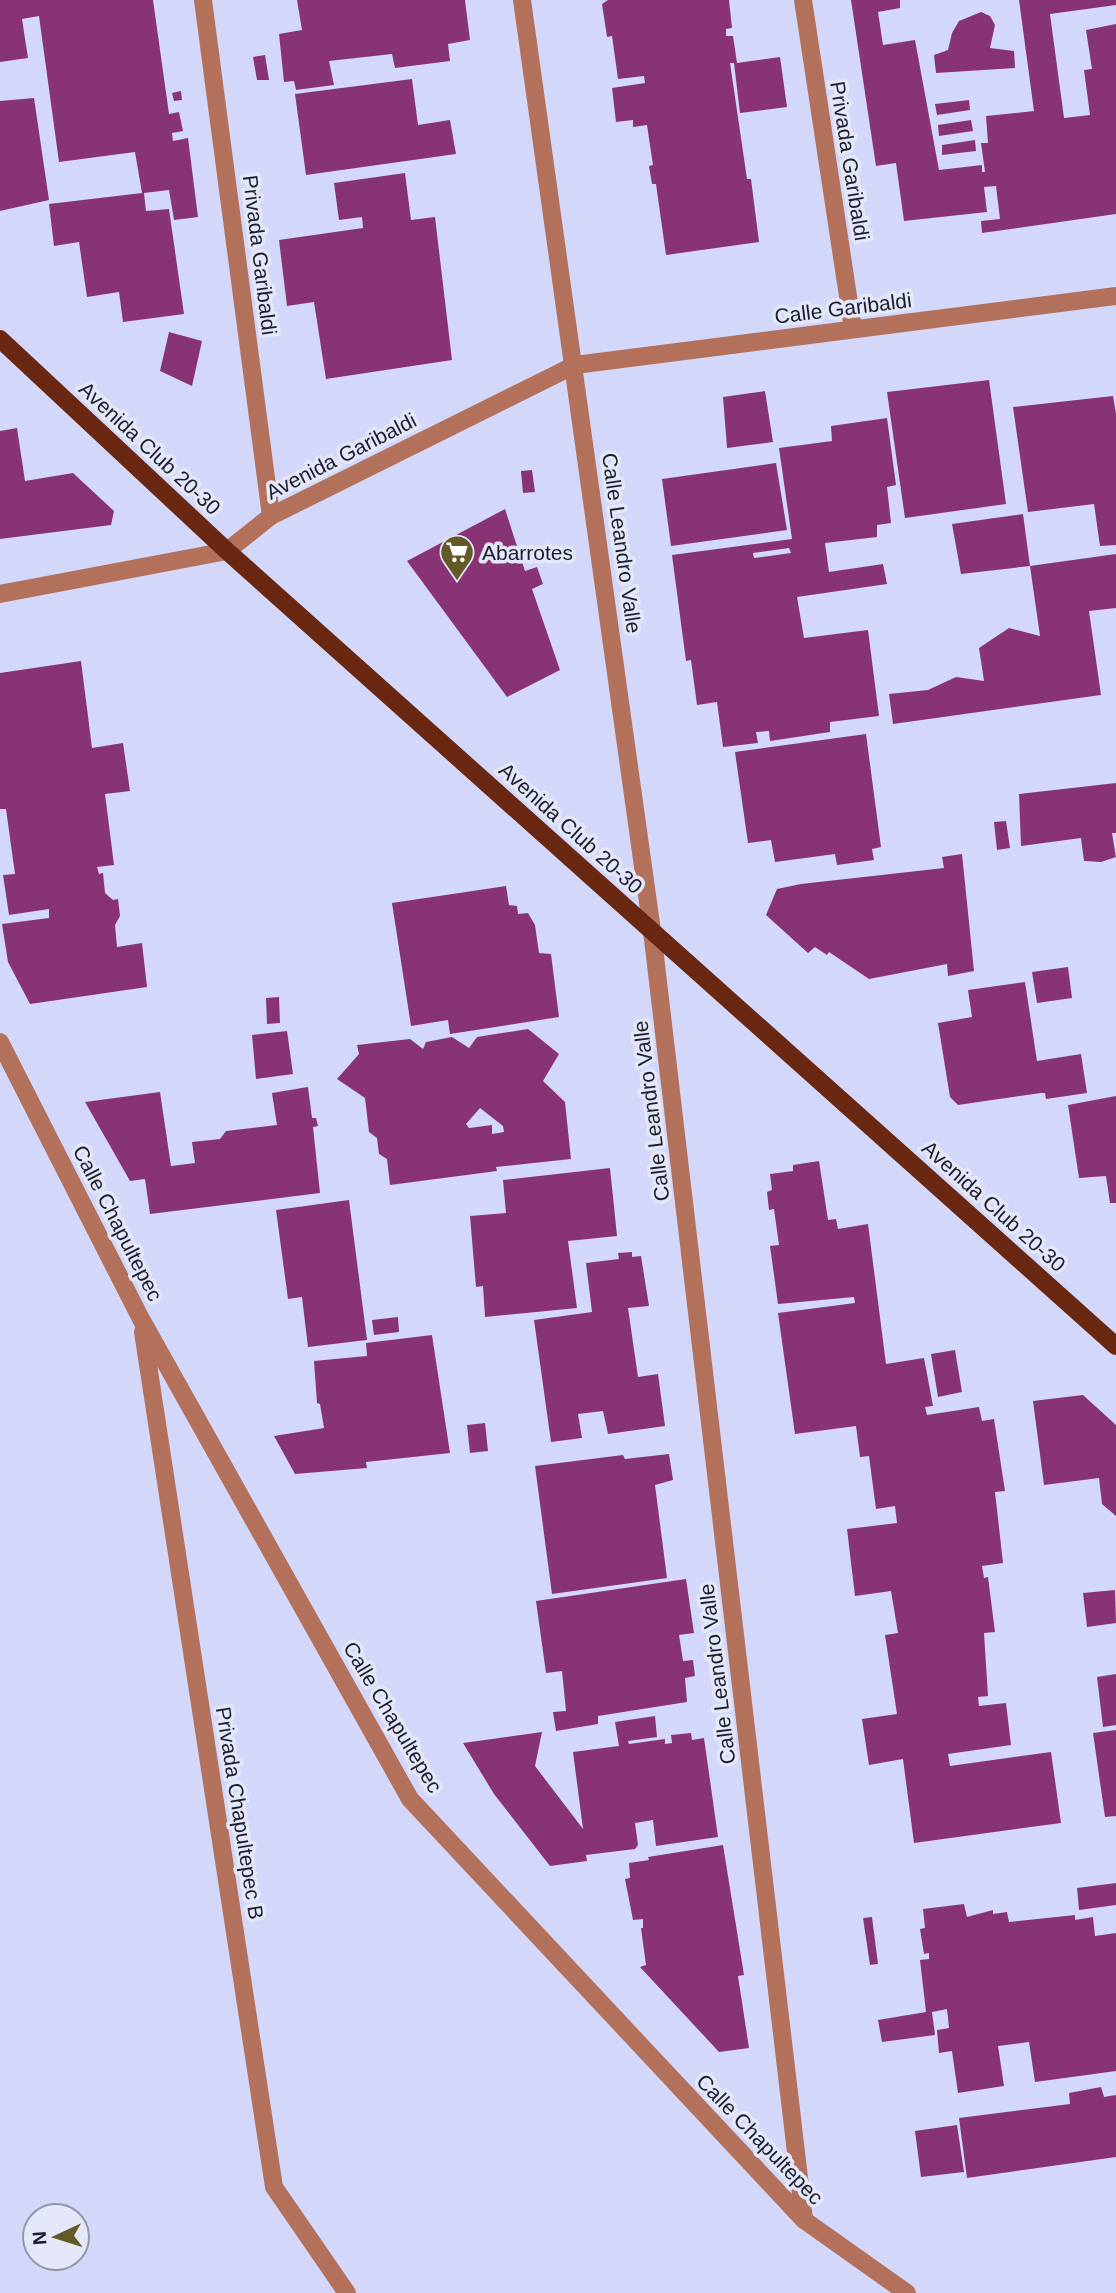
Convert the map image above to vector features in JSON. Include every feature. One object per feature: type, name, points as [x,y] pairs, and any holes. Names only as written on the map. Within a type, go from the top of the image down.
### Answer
[{"type":"main road","name":"Avenida Club 20-30","points":[[0,339],[227,551],[1116,1346]]},
{"type":"street","name":"Privada Garibaldi","points":[[203,0],[271,516]]},
{"type":"street","name":"Calle Leandro Valle","points":[[522,0],[652,931],[804,2220]]},
{"type":"street","name":"Privada Garibaldi","points":[[803,0],[853,329]]},
{"type":"street","name":"Calle Garibaldi","points":[[575,365],[1116,296]]},
{"type":"street","name":"Avenida Garibaldi","points":[[0,594],[227,551],[271,516],[575,365]]},
{"type":"street","name":"Calle Chapultepec","points":[[0,1042],[141,1319],[410,1799],[804,2220],[907,2293]]},
{"type":"street","name":"Privada Chapultepec B","points":[[141,1319],[274,2187],[347,2293]]},
{"type":"building","points":[[0,0],[153,0],[169,114],[179,112],[183,131],[172,133],[173,141],[188,138],[198,217],[174,220],[169,190],[144,193],[146,211],[169,209],[184,314],[123,322],[119,292],[87,297],[79,242],[54,246],[49,204],[142,193],[135,152],[59,162],[39,16],[22,19],[28,58],[0,62]]},
{"type":"building","points":[[297,0],[465,0],[470,40],[448,44],[450,61],[395,68],[392,54],[329,61],[334,85],[296,90],[294,81],[284,82],[279,34],[302,30]]},
{"type":"building","points":[[608,0],[729,0],[732,28],[726,29],[726,36],[733,36],[737,63],[780,57],[787,107],[740,113],[734,63],[730,63],[747,179],[751,179],[759,242],[666,255],[656,184],[652,184],[649,166],[653,165],[647,125],[633,127],[633,120],[616,122],[612,88],[645,83],[644,76],[618,79],[612,36],[607,37],[602,4]]},
{"type":"building","points":[[851,0],[900,0],[900,8],[878,12],[883,45],[915,40],[939,170],[982,165],[982,172],[985,172],[981,143],[988,143],[986,116],[1034,111],[1019,0],[1116,0],[1116,5],[1050,14],[1064,118],[1090,115],[1084,70],[1092,69],[1086,30],[1116,24],[1116,214],[982,233],[981,221],[1000,219],[996,186],[984,187],[987,212],[904,221],[896,163],[876,166]]},
{"type":"building","points":[[981,12],[990,16],[995,25],[990,48],[1014,51],[1015,68],[936,73],[934,55],[948,50],[952,33],[959,21]]},
{"type":"building","points":[[265,55],[269,80],[257,80],[253,57]]},
{"type":"building","points":[[412,79],[418,125],[450,120],[456,154],[306,175],[295,94]]},
{"type":"building","points":[[181,91],[182,100],[174,101],[172,93]]},
{"type":"building","points":[[34,98],[49,200],[0,211],[0,101]]},
{"type":"building","points":[[969,100],[970,110],[937,115],[935,104]]},
{"type":"building","points":[[971,120],[973,131],[939,136],[938,125]]},
{"type":"building","points":[[975,140],[976,151],[942,155],[942,145]]},
{"type":"building","points":[[405,173],[411,220],[435,217],[452,360],[326,379],[314,302],[287,306],[279,240],[363,228],[362,217],[339,220],[334,183]]},
{"type":"building","points":[[169,332],[202,341],[192,386],[160,371]]},
{"type":"building","points":[[989,380],[1006,504],[905,518],[887,392]]},
{"type":"building","points":[[765,391],[773,442],[727,448],[723,397]]},
{"type":"building","points":[[1113,396],[1116,414],[1116,545],[1100,546],[1094,504],[1028,512],[1013,407]]},
{"type":"building","points":[[887,418],[896,485],[887,487],[891,523],[877,525],[877,537],[825,543],[829,572],[883,564],[887,584],[797,597],[804,638],[868,630],[879,716],[830,722],[830,732],[770,741],[769,731],[756,732],[758,743],[723,747],[717,702],[697,705],[691,660],[686,661],[672,555],[792,539],[779,448],[832,441],[831,426]],"holes":[[[789,548],[791,553],[754,558],[753,553]]]},
{"type":"building","points":[[17,428],[25,481],[73,473],[114,511],[111,525],[0,539],[0,431]]},
{"type":"building","points":[[776,463],[787,530],[671,546],[662,479]]},
{"type":"building","points":[[532,470],[535,492],[523,493],[521,471]]},
{"type":"building","points":[[505,509],[525,571],[537,567],[543,584],[532,589],[560,670],[507,697],[407,561]]},
{"type":"building","points":[[1023,514],[1030,566],[961,574],[952,524]]},
{"type":"building","points":[[1116,554],[1116,608],[1089,611],[1101,695],[893,724],[889,694],[928,690],[956,677],[984,681],[979,648],[1009,628],[1040,636],[1030,566]]},
{"type":"building","points":[[81,661],[92,748],[123,743],[130,791],[105,794],[114,865],[97,867],[99,874],[103,873],[105,893],[113,900],[118,899],[120,916],[115,925],[117,947],[142,943],[147,987],[30,1004],[8,962],[2,924],[49,918],[49,909],[9,915],[3,875],[15,874],[6,809],[0,809],[0,673]]},
{"type":"building","points":[[866,734],[881,847],[872,849],[874,860],[837,865],[835,854],[775,862],[771,840],[748,843],[735,752]]},
{"type":"building","points":[[1116,783],[1116,833],[1112,833],[1116,857],[1101,862],[1084,861],[1081,838],[1021,846],[1019,794]]},
{"type":"building","points":[[1006,821],[1010,848],[997,850],[994,822]]},
{"type":"building","points":[[962,854],[974,971],[948,976],[947,964],[869,979],[829,952],[827,955],[815,947],[808,953],[766,915],[777,889],[944,868],[942,857]]},
{"type":"building","points":[[506,886],[509,905],[517,906],[518,914],[528,913],[535,925],[539,953],[551,954],[559,1017],[450,1034],[448,1020],[411,1026],[392,903]]},
{"type":"building","points":[[1068,967],[1072,998],[1037,1003],[1032,972]]},
{"type":"building","points":[[1025,982],[1037,1061],[1081,1054],[1087,1093],[1046,1099],[1045,1093],[1041,1093],[958,1105],[950,1097],[938,1023],[972,1017],[968,990]]},
{"type":"building","points":[[279,997],[280,1023],[267,1024],[266,998]]},
{"type":"building","points":[[528,1029],[559,1054],[543,1081],[565,1102],[571,1159],[496,1167],[497,1171],[390,1185],[387,1159],[379,1154],[377,1138],[369,1132],[365,1098],[337,1079],[359,1054],[357,1045],[410,1039],[423,1049],[426,1042],[452,1037],[469,1048],[477,1037]],"holes":[[[480,1108],[503,1126],[504,1132],[492,1134],[492,1125],[469,1128],[466,1124]]]},
{"type":"building","points":[[287,1031],[293,1074],[256,1079],[252,1035]]},
{"type":"building","points":[[308,1087],[312,1118],[316,1118],[318,1126],[313,1127],[320,1193],[150,1214],[145,1179],[130,1181],[85,1102],[160,1092],[171,1166],[195,1163],[192,1142],[220,1139],[226,1131],[277,1125],[272,1093]]},
{"type":"building","points":[[1116,1096],[1116,1203],[1110,1203],[1106,1176],[1079,1178],[1068,1105]]},
{"type":"building","points":[[819,1161],[828,1220],[836,1219],[838,1229],[868,1224],[886,1364],[924,1358],[933,1406],[925,1407],[927,1415],[979,1407],[982,1421],[994,1419],[1005,1491],[995,1492],[1003,1563],[982,1566],[984,1578],[988,1577],[995,1632],[984,1633],[988,1696],[978,1697],[979,1706],[1006,1703],[1011,1745],[948,1754],[950,1766],[1051,1752],[1061,1823],[914,1843],[903,1759],[869,1765],[862,1719],[897,1714],[885,1635],[898,1633],[891,1591],[855,1596],[847,1529],[897,1523],[895,1506],[876,1509],[869,1456],[860,1457],[856,1426],[795,1434],[778,1313],[855,1303],[854,1297],[778,1304],[770,1246],[779,1245],[774,1209],[769,1210],[767,1192],[772,1190],[770,1174],[793,1171],[793,1165]]},
{"type":"building","points":[[610,1168],[617,1236],[568,1241],[577,1308],[485,1317],[483,1286],[476,1287],[470,1216],[506,1213],[503,1180]]},
{"type":"building","points":[[349,1200],[367,1340],[308,1347],[302,1297],[288,1299],[276,1210]]},
{"type":"building","points":[[632,1252],[632,1257],[641,1256],[649,1306],[628,1308],[638,1377],[658,1374],[665,1426],[608,1434],[603,1411],[578,1414],[582,1438],[551,1442],[534,1320],[592,1312],[586,1263],[619,1259],[618,1253]]},
{"type":"building","points":[[398,1317],[399,1332],[374,1335],[372,1320]]},
{"type":"building","points":[[432,1335],[450,1453],[366,1462],[367,1468],[295,1474],[274,1436],[324,1428],[320,1404],[317,1403],[314,1361],[367,1356],[366,1343]]},
{"type":"building","points":[[955,1350],[962,1392],[938,1397],[931,1354]]},
{"type":"building","points":[[1083,1395],[1116,1425],[1116,1516],[1102,1504],[1099,1478],[1044,1485],[1033,1401]]},
{"type":"building","points":[[485,1423],[488,1451],[470,1453],[467,1425]]},
{"type":"building","points":[[669,1454],[673,1480],[655,1485],[667,1578],[552,1594],[535,1466],[623,1455],[625,1459]]},
{"type":"building","points":[[686,1579],[694,1633],[679,1635],[683,1661],[693,1660],[695,1676],[685,1678],[687,1702],[598,1716],[598,1724],[556,1731],[553,1712],[566,1711],[562,1671],[546,1673],[536,1601]]},
{"type":"building","points":[[1115,1590],[1116,1623],[1087,1627],[1083,1593]]},
{"type":"building","points":[[1116,1674],[1116,1725],[1103,1727],[1097,1677]]},
{"type":"building","points":[[655,1716],[657,1737],[628,1741],[629,1744],[665,1739],[665,1744],[672,1743],[671,1735],[691,1733],[692,1740],[704,1738],[718,1837],[656,1846],[653,1820],[635,1823],[638,1845],[635,1849],[586,1855],[587,1861],[550,1866],[494,1794],[463,1743],[542,1732],[535,1766],[583,1829],[573,1752],[619,1746],[615,1722]]},
{"type":"building","points":[[1116,1730],[1116,1816],[1105,1817],[1093,1733]]},
{"type":"building","points":[[723,1845],[744,1975],[738,1976],[749,2048],[719,2052],[640,1967],[646,1965],[641,1928],[643,1919],[633,1920],[625,1879],[630,1878],[629,1863],[649,1860],[648,1857]]},
{"type":"building","points":[[1116,1883],[1116,1905],[1079,1910],[1077,1888]]},
{"type":"building","points":[[964,1904],[967,1917],[993,1910],[993,1914],[1007,1912],[1009,1922],[1075,1915],[1075,1920],[1093,1917],[1095,1936],[1116,1933],[1116,2071],[1035,2082],[1029,2042],[998,2046],[1004,2086],[958,2093],[952,2051],[939,2053],[937,2030],[949,2028],[947,2009],[932,2012],[935,2035],[882,2042],[878,2020],[926,2012],[920,1960],[929,1959],[929,1953],[924,1954],[920,1929],[925,1928],[923,1909]]},
{"type":"building","points":[[872,1917],[878,1964],[870,1965],[863,1918]]},
{"type":"building","points":[[1101,2087],[1104,2097],[1116,2095],[1116,2157],[967,2178],[959,2118],[1070,2104],[1069,2093]]},
{"type":"building","points":[[957,2125],[964,2172],[921,2177],[915,2131]]},
{"type":"place","name":"Abarrotes","points":[[457,582]]}]
